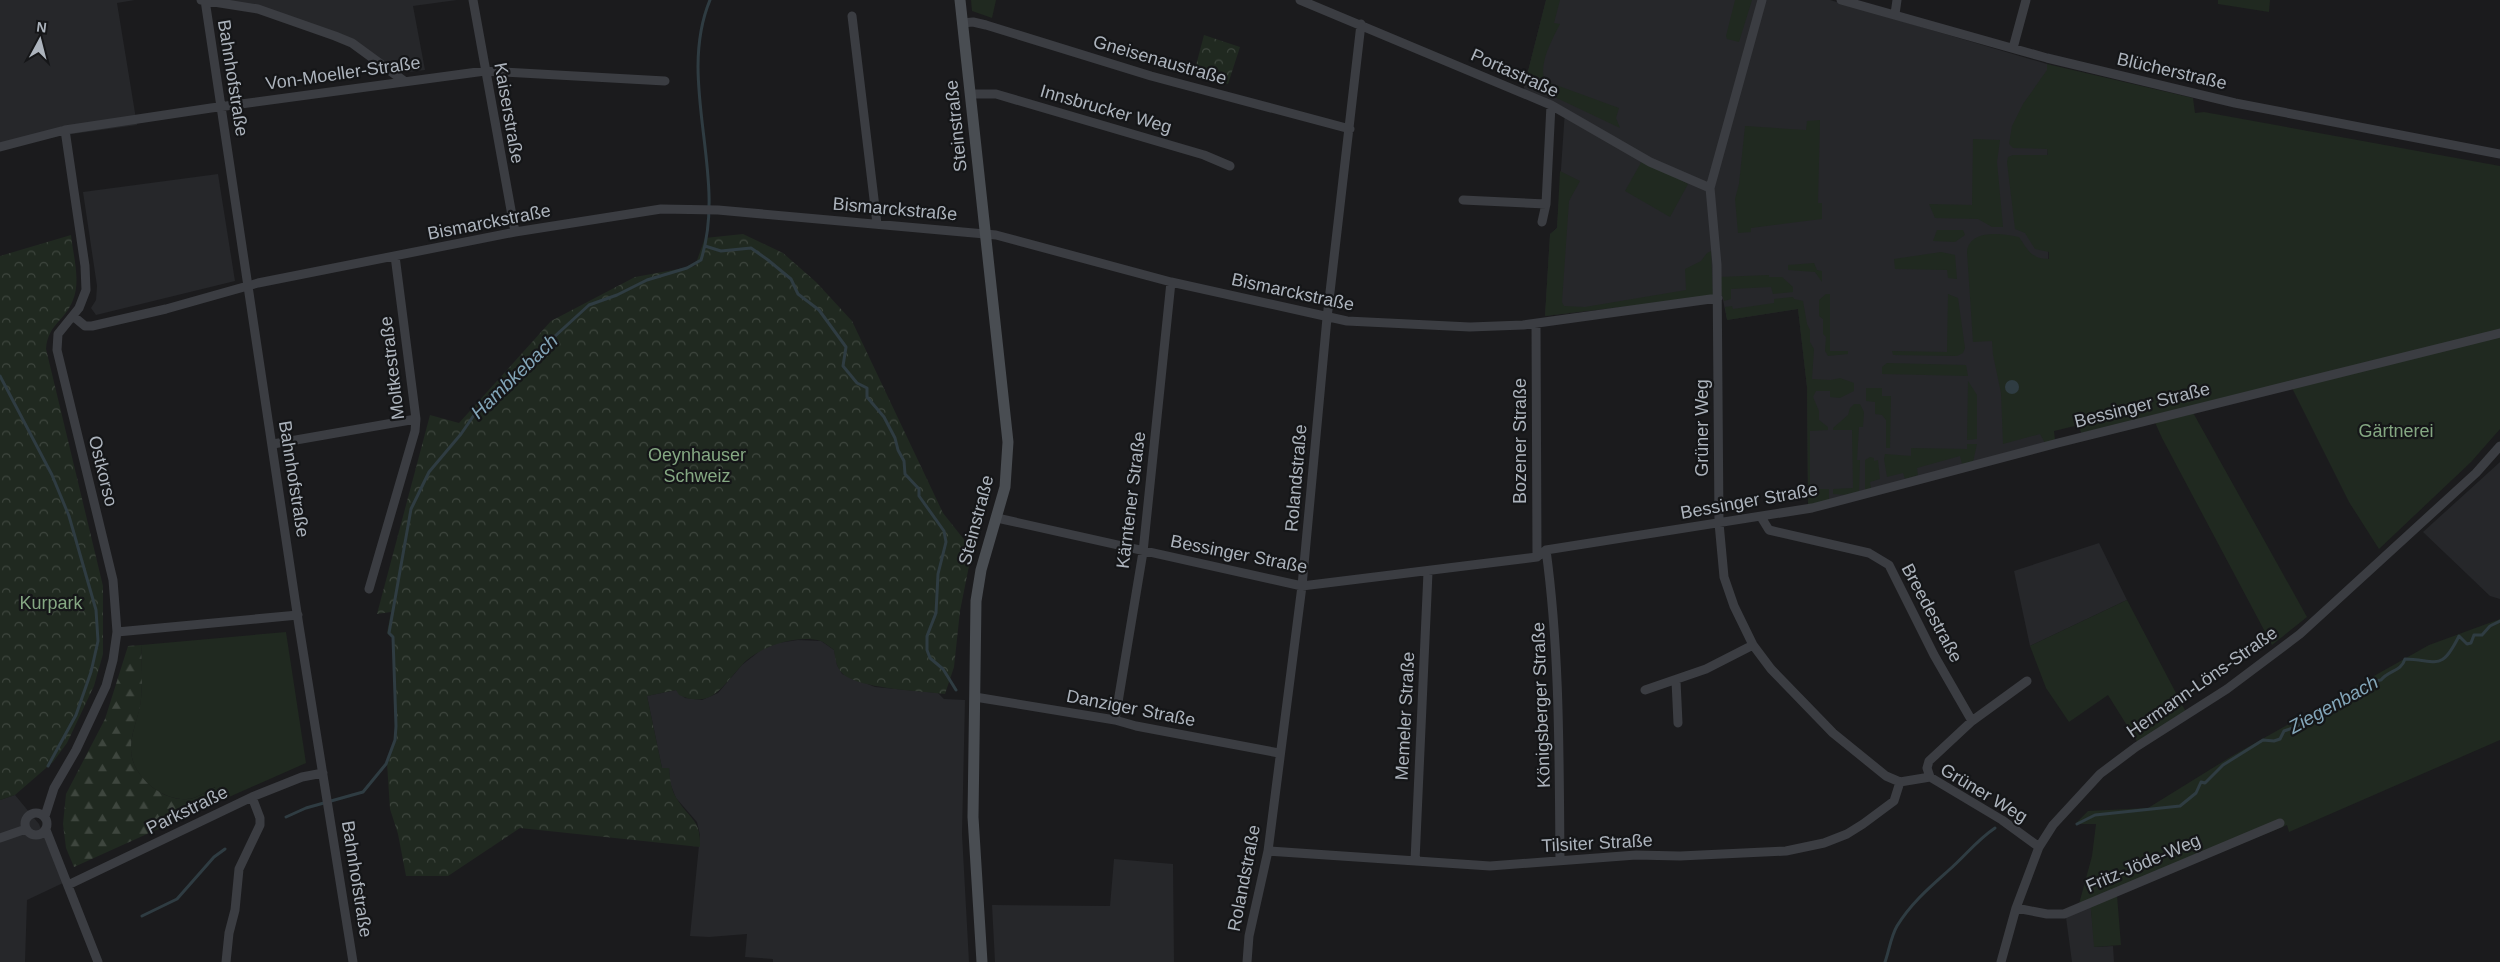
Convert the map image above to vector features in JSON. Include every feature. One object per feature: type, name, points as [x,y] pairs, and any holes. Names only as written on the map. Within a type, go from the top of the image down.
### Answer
[{"type":"main road","name":"Steinstraße","points":[[960,0],[1008,442],[1005,487],[980,570],[976,601],[973,816],[982,962]]},
{"type":"street","points":[[200,0],[258,9],[335,36],[352,43],[404,81]]},
{"type":"street","name":"Bahnhofstraße","points":[[205,0],[298,615],[353,962]]},
{"type":"street","name":"Kaiserstraße","points":[[473,0],[515,232]]},
{"type":"street","name":"Portastraße","points":[[1300,0],[1551,105],[1650,162],[1710,188]]},
{"type":"street","points":[[1324,0],[1329,11]]},
{"type":"street","name":"Grüner Weg","points":[[1762,0],[1710,188],[1718,298],[1719,523],[1724,577],[1734,606],[1753,645],[1771,669],[1833,733],[1886,776],[1900,782],[1930,777],[2002,820],[2039,847]]},
{"type":"street","name":"Blücherstraße","points":[[1841,0],[2013,48],[2235,103],[2500,154]]},
{"type":"street","points":[[1895,14],[1897,0]]},
{"type":"street","points":[[2013,48],[2026,0]]},
{"type":"street","points":[[852,16],[878,224]]},
{"type":"street","name":"Gneisenaustraße","points":[[962,23],[973,22],[986,25],[1160,78],[1350,129]]},
{"type":"street","name":"Rolandstraße","points":[[1247,962],[1250,936],[1268,851],[1279,753],[1302,586],[1327,318],[1361,24]]},
{"type":"street","name":"Von-Moeller-Straße","points":[[0,147],[65,130],[485,71],[665,81]]},
{"type":"street","name":"Innsbrucker Weg","points":[[970,94],[996,94],[1204,155],[1230,166]]},
{"type":"street","points":[[1542,222],[1546,204],[1551,105]]},
{"type":"street","name":"Ostkorso","points":[[45,816],[54,788],[76,750],[106,686],[113,660],[117,632],[113,580],[57,350],[58,334],[84,300],[86,278],[65,130]]},
{"type":"street","points":[[1463,200],[1546,204]]},
{"type":"street","name":"Bismarckstraße","points":[[73,316],[85,326],[92,326],[166,309],[248,285],[515,232],[661,209],[718,210],[984,234],[1028,243],[1171,282],[1327,318],[1348,321],[1470,327],[1536,324],[1718,298]]},
{"type":"street","name":"Moltkestraße","points":[[369,589],[415,431],[416,419],[395,256]]},
{"type":"street","name":"Kärntener Straße","points":[[1115,720],[1143,552],[1171,282]]},
{"type":"street","name":"Bozener Straße","points":[[1536,324],[1537,558]]},
{"type":"street","name":"Bessinger Straße","points":[[1546,550],[1812,508],[2066,441],[2500,334]]},
{"type":"street","points":[[273,444],[416,419]]},
{"type":"street","name":"Hermann-Löns-Straße","points":[[2001,962],[2016,908],[2039,847],[2053,825],[2100,774],[2136,748],[2227,689],[2300,634],[2476,473],[2500,446]]},
{"type":"street","name":"Breedestraße","points":[[1761,517],[1769,530],[1869,553],[1889,565],[1934,655],[1972,721]]},
{"type":"street","name":"Bessinger Straße","points":[[997,518],[1302,586],[1537,558]]},
{"type":"street","points":[[1537,558],[1546,550]]},
{"type":"street","name":"Königsberger Straße","points":[[1546,550],[1555,626],[1560,860]]},
{"type":"street","name":"Memeler Straße","points":[[1415,860],[1428,572]]},
{"type":"street","points":[[117,632],[298,615]]},
{"type":"street","points":[[1645,690],[1706,670],[1753,645]]},
{"type":"street","points":[[1676,681],[1678,723]]},
{"type":"street","points":[[1930,777],[1927,768],[1929,761],[1972,721],[2027,681]]},
{"type":"street","name":"Danziger Straße","points":[[975,697],[1115,720],[1136,726],[1279,753]]},
{"type":"street","name":"Parkstraße","points":[[68,884],[252,796],[302,777],[323,773]]},
{"type":"street","name":"Tilsiter Straße","points":[[1268,851],[1490,866],[1560,860],[1786,851],[1824,843],[1847,834],[1894,801],[1900,782]]},
{"type":"street","points":[[226,962],[229,933],[236,910],[239,869],[260,825],[258,810],[252,796]]},
{"type":"street","points":[[46,830],[35,835],[26,829],[25,822],[32,814],[39,813],[45,816],[48,823],[46,830],[98,962]]},
{"type":"street","name":"Fritz-Jöde-Weg","points":[[2016,908],[2047,914],[2064,914],[2280,823]]},
{"type":"street","points":[[0,838],[26,829]]},
{"type":"shaded area","points":[[0,0],[135,0],[117,3],[137,125],[58,136],[0,150]]},
{"type":"shaded area","points":[[224,0],[457,0],[413,6],[425,70],[400,73],[352,42]]},
{"type":"shaded area","points":[[1546,0],[1830,0],[2047,64],[2049,356],[2045,443],[1808,505],[1807,387],[1798,309],[1727,320],[1722,295],[1545,316],[1550,234],[1557,228],[1565,110],[1523,91]]},
{"type":"shaded area","points":[[218,174],[235,281],[96,315],[91,308],[96,300],[97,286],[83,192]]},
{"type":"shaded area","points":[[2009,380],[2015,380],[2019,387],[2015,394],[2009,394],[2005,390],[2005,384]]},
{"type":"shaded area","points":[[2500,462],[2500,599],[2490,596],[2423,532]]},
{"type":"shaded area","points":[[2099,543],[2127,600],[2030,646],[2014,571]]},
{"type":"shaded area","points":[[798,640],[821,641],[834,650],[837,665],[842,674],[875,687],[938,693],[944,699],[965,700],[962,834],[969,962],[773,962],[773,959],[745,957],[747,934],[709,937],[690,936],[700,835],[697,822],[676,798],[670,783],[669,768],[662,768],[647,696],[676,690],[685,698],[702,700],[718,693],[742,665],[761,650],[778,643]]},
{"type":"shaded area","points":[[15,795],[39,824],[63,883],[27,900],[25,962],[0,962],[0,800]]},
{"type":"shaded area","points":[[1114,859],[1173,864],[1174,962],[995,962],[992,905],[1110,906]]},
{"type":"shaded area","points":[[2090,899],[2095,947],[2113,946],[2114,962],[2072,962],[2065,910]]},
{"type":"green space","points":[[971,0],[996,0],[992,18],[972,11]]},
{"type":"green space","points":[[1546,0],[1560,0],[1554,23],[1560,24],[1550,45],[1543,67],[1545,81],[1619,108],[1616,118],[1620,128],[1525,83]]},
{"type":"green space","points":[[1735,0],[1752,0],[1739,42],[1727,39],[1726,36]]},
{"type":"green space","points":[[2218,0],[2270,0],[2269,12],[2218,4]]},
{"type":"green space","points":[[1204,35],[1240,47],[1228,84],[1194,73]]},
{"type":"green space","name":"Gärtnerei","points":[[2047,64],[2193,98],[2195,113],[2204,112],[2500,166],[2500,429],[2471,462],[2379,549],[2349,502],[2290,384],[2191,409],[2307,617],[2272,645],[2153,418],[2081,433],[2079,425],[2054,431],[2055,440],[2045,443],[2040,434],[2003,444],[2001,393],[1992,341],[1973,342],[1967,252],[1969,245],[1980,236],[2004,234],[2019,237],[2034,255],[2043,259],[2049,259],[2049,252],[2035,249],[2025,233],[2015,229],[2007,162],[2008,157],[2013,155],[2048,155],[2047,149],[2013,148],[2009,144],[2012,126],[2023,104],[2047,70]]},
{"type":"green space","points":[[1820,120],[1818,203],[1822,203],[1822,219],[1751,228],[1751,232],[1738,233],[1735,199],[1739,184],[1745,126],[1806,130],[1807,121]]},
{"type":"green space","points":[[1973,139],[2000,140],[1997,162],[2003,227],[1992,227],[1978,219],[1935,218],[1929,204],[1972,205]]},
{"type":"green space","points":[[1643,159],[1688,184],[1670,217],[1625,191]]},
{"type":"green space","points":[[1560,171],[1580,181],[1569,201],[1562,302],[1564,306],[1585,307],[1686,290],[1685,269],[1701,261],[1711,251],[1713,296],[1545,316],[1550,234],[1557,228]]},
{"type":"green space","points":[[1937,230],[1963,230],[1965,235],[1955,242],[1933,241]]},
{"type":"green space","name":"Oeynhauser Schweiz","points":[[743,234],[783,253],[816,282],[852,321],[943,513],[966,542],[974,541],[960,611],[954,667],[945,694],[874,686],[849,678],[839,670],[834,650],[821,641],[801,639],[779,644],[749,659],[716,693],[708,697],[690,699],[679,695],[676,690],[647,696],[662,768],[669,768],[675,796],[697,825],[700,847],[520,828],[448,876],[406,876],[398,834],[390,809],[387,763],[396,740],[397,726],[392,638],[387,633],[391,612],[377,614],[430,415],[459,423],[551,321],[635,277],[695,266],[705,238]]},
{"type":"green space","name":"Kurpark","points":[[71,235],[76,268],[75,293],[70,307],[53,328],[47,341],[46,349],[103,586],[103,654],[94,686],[67,743],[53,762],[15,795],[0,800],[0,256]]},
{"type":"green space","points":[[1941,252],[1955,255],[1957,279],[1948,278],[1947,270],[1895,269],[1894,259]]},
{"type":"green space","points":[[1814,263],[1817,270],[1822,271],[1822,282],[1815,272],[1788,270],[1788,265]]},
{"type":"green space","points":[[1769,275],[1769,277],[1782,277],[1793,287],[1793,292],[1773,294],[1771,287],[1731,289],[1731,299],[1724,301],[1722,295],[1719,295],[1719,277]]},
{"type":"green space","points":[[1826,294],[1830,294],[1830,351],[1848,351],[1848,354],[1828,356],[1825,351],[1826,337],[1823,334],[1823,319],[1819,316],[1819,300]]},
{"type":"green space","points":[[1948,294],[1958,298],[1965,348],[1963,353],[1957,356],[1893,355],[1892,351],[1947,352]]},
{"type":"green space","points":[[1793,297],[1803,301],[1807,324],[1810,330],[1810,342],[1814,349],[1812,379],[1831,380],[1840,378],[1854,383],[1854,391],[1840,398],[1830,397],[1830,391],[1816,391],[1813,397],[1819,411],[1819,420],[1828,427],[1828,430],[1810,431],[1810,489],[1829,489],[1829,500],[1808,505],[1807,387],[1798,309],[1727,320],[1725,307],[1732,306],[1733,309],[1774,303],[1774,299]]},
{"type":"green space","points":[[1887,363],[1966,365],[1968,376],[1882,374],[1882,367]]},
{"type":"green space","points":[[1968,381],[1977,395],[1977,439],[1967,440]]},
{"type":"green space","points":[[1866,388],[1882,388],[1882,396],[1891,396],[1890,448],[1886,448],[1886,420],[1882,415],[1875,414],[1875,402],[1866,401]]},
{"type":"green space","points":[[1854,404],[1860,404],[1864,412],[1863,427],[1859,427],[1857,460],[1860,460],[1859,492],[1847,495],[1833,494],[1833,489],[1853,488],[1852,430],[1833,430],[1833,428],[1848,415],[1850,408]]},
{"type":"green space","points":[[1967,444],[1977,444],[1973,462],[1962,464],[1960,456],[1917,468],[1918,475],[1905,479],[1903,473],[1887,477],[1885,454],[1911,456],[1911,448],[1967,449]]},
{"type":"green space","points":[[1870,457],[1874,458],[1874,461],[1878,460],[1880,479],[1870,482],[1871,488],[1865,491],[1865,460]]},
{"type":"green space","points":[[2127,600],[2186,712],[2138,743],[2108,695],[2069,722],[2046,688],[2030,646]]},
{"type":"green space","points":[[2500,619],[2500,740],[2289,832],[2287,825],[2117,895],[2121,945],[2094,947],[2090,899],[2079,904],[2092,856],[2096,824],[2075,824],[2088,811],[2148,808],[2232,756],[2429,645]]},
{"type":"green space","points":[[286,632],[306,763],[220,801],[215,787],[190,799],[177,798],[167,796],[158,791],[141,777],[132,758],[131,748],[141,698],[141,645]]},
{"type":"green space","points":[[141,645],[141,699],[131,748],[136,768],[149,785],[168,796],[178,799],[191,799],[216,787],[220,801],[74,867],[66,848],[63,824],[66,794],[105,719],[128,646]]},
{"type":"waterway","name":"Hambkebach","points":[[286,817],[306,808],[363,792],[386,764],[395,740],[396,726],[393,637],[389,633],[411,509],[429,472],[461,434],[483,402],[589,305],[617,295],[647,280],[687,268],[701,260],[708,228],[709,195],[699,96],[698,63],[701,31],[710,0]]},
{"type":"waterway","points":[[705,246],[721,251],[751,248],[768,260],[791,279],[798,294],[819,310],[846,347],[843,366],[857,383],[867,388],[867,397],[884,417],[895,438],[898,450],[904,461],[905,474],[919,489],[919,496],[944,531],[946,542],[938,574],[936,613],[927,636],[927,650],[930,658],[943,669],[956,690]]},
{"type":"waterway","points":[[0,376],[52,475],[69,516],[96,610],[98,641],[91,672],[76,715],[48,766]]},
{"type":"waterway","name":"Ziegenbach","points":[[2077,824],[2095,815],[2180,806],[2196,793],[2201,782],[2205,783],[2223,765],[2263,740],[2274,741],[2280,739],[2284,731],[2298,726],[2301,720],[2312,717],[2320,708],[2330,707],[2332,703],[2348,698],[2353,689],[2369,687],[2374,681],[2381,680],[2398,669],[2405,659],[2438,661],[2448,655],[2459,636],[2467,644],[2471,643],[2474,635],[2482,635],[2490,626],[2500,621]]},
{"type":"waterway","name":"Ziegenbach","points":[[1885,962],[1895,930],[1908,910],[1995,828]]},
{"type":"waterway","name":"Hambkebach","points":[[142,916],[177,899],[214,857],[225,849]]}]
